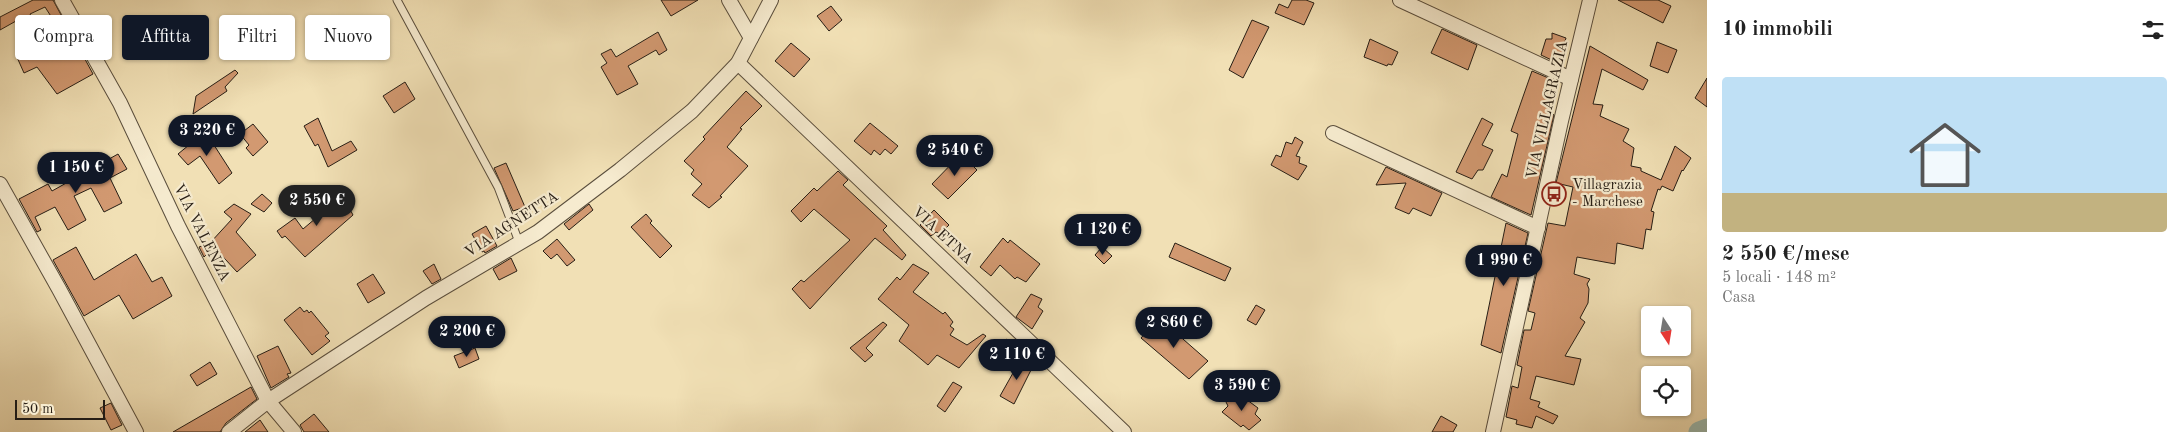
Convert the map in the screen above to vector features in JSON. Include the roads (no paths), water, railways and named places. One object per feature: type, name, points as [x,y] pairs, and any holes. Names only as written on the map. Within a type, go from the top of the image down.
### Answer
[{"type":"street","name":"VIA VALENZA","points":[[62,0],[120,103],[178,226],[268,401],[294,432]]},
{"type":"street","points":[[729,0],[752,38]]},
{"type":"street","name":"VIA AGNETTA","points":[[228,432],[268,401],[426,298],[538,232],[664,135],[692,111],[738,63],[771,0]]},
{"type":"street","points":[[1400,0],[1572,79]]},
{"type":"street","name":"VIA VILLAGRAZIA","points":[[1493,432],[1590,0]]},
{"type":"street","name":"VIA ETNA","points":[[738,63],[1124,432]]},
{"type":"street","points":[[1333,133],[1538,228]]},
{"type":"street","points":[[0,184],[60,289],[136,432]]},
{"type":"lane","points":[[397,0],[498,187],[519,242]]},
{"type":"waterway","points":[[1699,432],[1707,429]]},
{"type":"place","name":"Villagrazia - Marchese","points":[[1554,194]]}]
